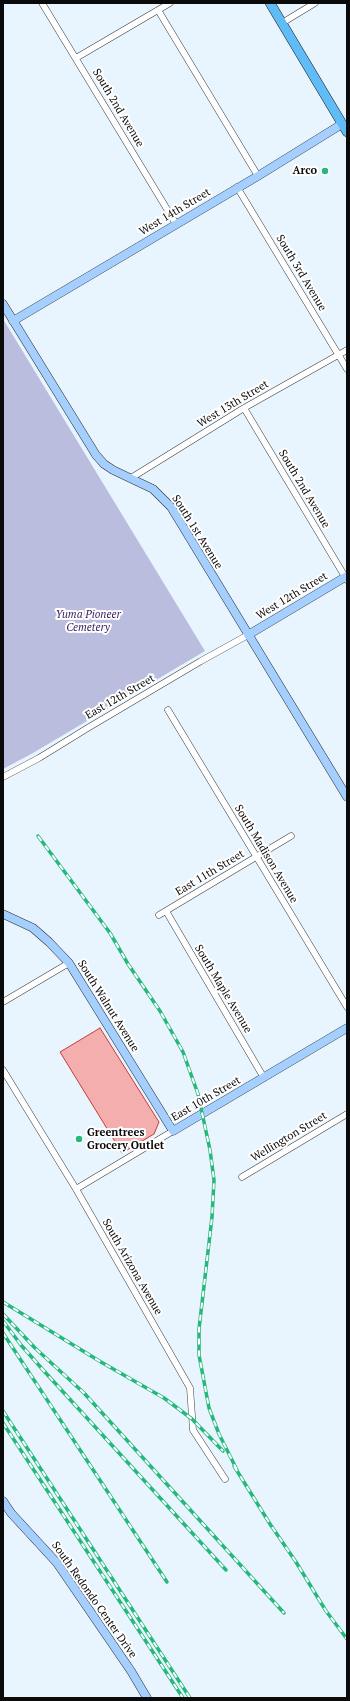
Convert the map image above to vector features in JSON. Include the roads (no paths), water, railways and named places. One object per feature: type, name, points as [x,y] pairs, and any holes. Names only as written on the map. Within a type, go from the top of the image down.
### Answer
[{"type":"main road","points":[[270,3],[344,122],[347,132]]},
{"type":"street","name":"South 2nd Avenue","points":[[42,3],[176,224]]},
{"type":"street","points":[[76,58],[170,3]]},
{"type":"street","points":[[282,23],[316,3]]},
{"type":"street","points":[[158,10],[258,176]]},
{"type":"street","name":"West 14th Street","points":[[13,321],[258,176],[344,122]]},
{"type":"street","name":"South 3rd Avenue","points":[[238,187],[347,369]]},
{"type":"street","name":"South 1st Avenue","points":[[3,304],[96,455],[104,464],[113,470],[153,489],[171,507],[347,797]]},
{"type":"street","name":"West 13th Street","points":[[131,478],[244,408],[347,350]]},
{"type":"street","name":"South 2nd Avenue","points":[[244,408],[346,578]]},
{"type":"street","name":"West 12th Street","points":[[248,635],[346,578]]},
{"type":"street","name":"East 12th Street","points":[[3,777],[39,758],[86,728],[248,635]]},
{"type":"street","name":"South Madison Avenue","points":[[168,710],[347,1007]]},
{"type":"street","name":"East 11th Street","points":[[159,915],[291,836]]},
{"type":"street","name":"South Maple Avenue","points":[[166,911],[264,1078]]},
{"type":"street","name":"South Walnut Avenue","points":[[3,914],[33,928],[69,963],[173,1131]]},
{"type":"street","points":[[3,1002],[69,963]]},
{"type":"street","name":"East 10th Street","points":[[76,1189],[347,1028]]},
{"type":"street","name":"South Arizona Avenue","points":[[3,1070],[76,1189],[190,1388],[193,1430],[225,1479]]},
{"type":"street","name":"Wellington Street","points":[[242,1177],[347,1114]]},
{"type":"street","name":"South Redondo Center Drive","points":[[3,1501],[11,1513],[56,1563],[131,1671],[147,1698]]},
{"type":"railway","points":[[38,836],[110,933],[128,964],[160,1011],[183,1052],[198,1094],[210,1150],[214,1180],[212,1217],[199,1329],[199,1355],[209,1408],[219,1434],[237,1470]]},
{"type":"railway","points":[[3,1302],[101,1362],[164,1398],[192,1419],[223,1451]]},
{"type":"railway","points":[[3,1314],[35,1348],[84,1393],[284,1613]]},
{"type":"railway","points":[[3,1321],[21,1345],[44,1371],[226,1570]]},
{"type":"railway","points":[[3,1333],[167,1582]]},
{"type":"railway","points":[[3,1411],[190,1698]]},
{"type":"railway","points":[[3,1423],[183,1698]]},
{"type":"railway","points":[[234,1466],[326,1611],[347,1639]]},
{"type":"place","name":"Arco","points":[[325,171]]},
{"type":"place","name":"Greentrees Grocery Outlet","points":[[79,1139]]},
{"type":"park label","name":"Yuma Pioneer Cemetery","points":[[88,621]]}]
